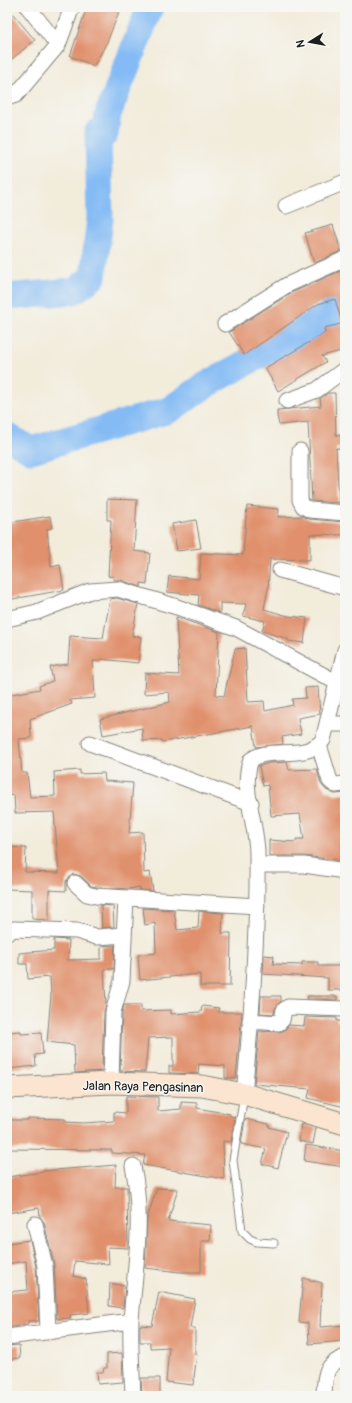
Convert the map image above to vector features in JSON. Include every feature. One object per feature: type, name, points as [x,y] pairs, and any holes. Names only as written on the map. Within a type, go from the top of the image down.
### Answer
[{"type":"main road","name":"Jalan Raya Pengasinan","points":[[7,1088],[111,1083],[187,1085],[244,1094],[345,1124]]},
{"type":"street","points":[[28,7],[58,45]]},
{"type":"street","points":[[7,98],[16,95],[58,45],[72,7]]},
{"type":"street","points":[[286,206],[345,182]]},
{"type":"street","points":[[225,324],[286,285],[345,259]]},
{"type":"street","points":[[287,401],[317,390],[345,369]]},
{"type":"street","points":[[300,451],[300,500],[303,506],[310,510],[345,513]]},
{"type":"street","points":[[280,570],[345,588]]},
{"type":"street","points":[[7,619],[37,612],[90,591],[118,589],[178,607],[236,628],[336,682]]},
{"type":"street","points":[[244,1094],[257,906],[256,834],[247,772],[251,760],[259,756],[312,750],[319,745],[326,734],[336,682],[345,650]]},
{"type":"street","points":[[328,724],[345,724]]},
{"type":"street","points":[[90,743],[251,803]]},
{"type":"street","points":[[319,745],[330,781],[335,785],[345,784]]},
{"type":"street","points":[[257,865],[304,865],[345,871]]},
{"type":"street","points":[[75,883],[87,894],[126,898],[257,906]]},
{"type":"street","points":[[111,1083],[113,1012],[122,981],[126,898]]},
{"type":"street","points":[[7,933],[14,929],[77,931],[97,937],[124,935]]},
{"type":"street","points":[[250,1021],[278,1023],[282,1020],[284,1010],[288,1007],[345,1009]]},
{"type":"street","points":[[133,1166],[137,1189],[139,1216],[131,1322],[133,1396]]},
{"type":"street","points":[[35,1224],[45,1266],[48,1330]]},
{"type":"street","points":[[7,1336],[48,1330],[131,1322]]},
{"type":"street","points":[[324,1396],[328,1367],[334,1361],[345,1357]]},
{"type":"lane","points":[[244,1094],[233,1160],[242,1230],[250,1239],[257,1242],[274,1243]]},
{"type":"building","points":[[7,7],[35,40],[7,63]]},
{"type":"building","points":[[87,7],[121,7],[107,42],[94,66],[70,56]]},
{"type":"building","points":[[333,225],[341,251],[314,263],[305,233]]},
{"type":"building","points":[[345,269],[345,323],[342,323],[335,299],[318,304],[244,355],[229,332],[291,293]]},
{"type":"building","points":[[345,323],[345,350],[322,356],[326,362],[278,391],[265,368],[325,333],[324,328]]},
{"type":"building","points":[[328,393],[335,393],[336,435],[345,436],[345,449],[336,448],[339,503],[312,501],[308,422],[279,425],[277,416],[277,410],[321,406],[320,398]]},
{"type":"building","points":[[107,499],[137,500],[134,551],[150,553],[147,584],[141,583],[141,587],[121,580],[114,580],[114,577],[108,576],[111,520],[107,520]]},
{"type":"building","points":[[247,506],[279,509],[278,517],[303,516],[309,519],[345,522],[345,535],[310,534],[310,560],[270,559],[268,589],[264,609],[288,616],[307,618],[304,643],[288,641],[288,639],[262,631],[265,621],[243,616],[246,604],[220,603],[220,613],[198,605],[199,595],[167,592],[169,576],[199,579],[201,553],[243,555]]},
{"type":"building","points":[[50,516],[52,528],[47,529],[51,567],[60,565],[64,590],[7,600],[7,523]]},
{"type":"building","points":[[196,520],[201,548],[177,551],[172,524]]},
{"type":"building","points":[[117,598],[138,604],[132,636],[141,637],[138,663],[100,659],[100,661],[93,661],[95,698],[70,700],[72,704],[30,719],[31,738],[19,739],[22,773],[27,773],[30,797],[55,796],[54,772],[80,770],[80,774],[104,773],[105,781],[133,783],[129,833],[143,832],[144,873],[150,872],[153,891],[140,890],[140,887],[129,889],[91,886],[81,876],[73,874],[66,881],[66,891],[49,890],[49,920],[32,919],[32,890],[7,889],[7,847],[26,848],[25,872],[59,873],[54,812],[15,813],[14,795],[7,796],[7,695],[40,689],[39,686],[53,681],[50,667],[68,664],[70,636],[103,638],[110,599]]},
{"type":"building","points":[[176,617],[219,632],[216,695],[224,696],[235,649],[245,648],[248,702],[264,701],[265,711],[293,705],[292,699],[306,698],[305,688],[318,687],[320,714],[298,718],[301,734],[282,737],[283,744],[256,747],[253,726],[163,742],[162,740],[143,741],[142,728],[103,735],[100,719],[170,702],[169,692],[144,694],[145,673],[179,675]]},
{"type":"building","points":[[287,762],[289,770],[317,769],[321,784],[326,790],[335,794],[345,793],[345,861],[304,856],[269,856],[269,840],[296,842],[296,839],[304,839],[300,814],[271,816],[268,785],[263,786],[259,766],[269,763]]},
{"type":"building","points":[[101,905],[113,906],[114,927],[102,928]]},
{"type":"building","points":[[143,908],[174,910],[177,930],[198,928],[199,911],[223,913],[222,933],[231,933],[230,986],[200,986],[200,974],[140,980],[138,955],[156,953],[155,923],[145,925]]},
{"type":"building","points":[[54,939],[69,940],[68,960],[101,959],[101,946],[115,945],[114,969],[104,969],[106,1004],[104,1012],[102,1071],[75,1073],[74,1045],[47,1042],[51,995],[50,977],[28,979],[27,964],[19,964],[19,953],[54,950]]},
{"type":"building","points":[[264,955],[274,956],[273,964],[302,965],[302,962],[318,962],[318,966],[345,966],[345,990],[328,990],[328,978],[263,974]]},
{"type":"building","points":[[261,996],[281,996],[281,1001],[275,1008],[274,1014],[260,1013]]},
{"type":"building","points":[[308,996],[337,996],[337,1000],[307,999]]},
{"type":"building","points":[[124,1005],[141,1005],[141,1011],[171,1010],[171,1014],[201,1012],[202,1006],[219,1008],[218,1012],[242,1012],[236,1078],[225,1078],[225,1066],[199,1064],[198,1074],[169,1073],[169,1066],[173,1066],[173,1037],[148,1038],[145,1072],[120,1071],[122,1013]]},
{"type":"building","points":[[305,1017],[337,1018],[337,1021],[345,1021],[345,1047],[340,1069],[345,1070],[345,1107],[308,1098],[310,1089],[254,1084],[259,1031],[279,1032],[285,1030],[289,1025],[304,1026]]},
{"type":"building","points":[[21,1031],[21,1034],[41,1033],[43,1054],[35,1055],[36,1066],[7,1069],[7,1032]]},
{"type":"building","points":[[126,1096],[158,1097],[158,1111],[181,1109],[181,1102],[197,1103],[197,1108],[230,1114],[230,1116],[235,1117],[231,1142],[223,1141],[224,1179],[143,1165],[145,1155],[112,1153],[112,1150],[7,1149],[7,1120],[28,1120],[28,1118],[65,1119],[65,1122],[84,1123],[114,1121],[114,1112],[126,1113]]},
{"type":"building","points":[[245,1119],[269,1124],[269,1127],[287,1132],[278,1168],[262,1164],[266,1149],[241,1144]]},
{"type":"building","points":[[302,1124],[316,1128],[313,1144],[299,1141]]},
{"type":"building","points":[[306,1145],[345,1151],[345,1167],[304,1161]]},
{"type":"building","points":[[116,1165],[115,1187],[127,1187],[128,1248],[108,1247],[109,1264],[75,1261],[73,1276],[86,1279],[89,1313],[70,1315],[71,1318],[57,1319],[54,1264],[44,1222],[40,1217],[39,1208],[7,1213],[7,1177],[43,1171]]},
{"type":"building","points":[[157,1188],[178,1189],[168,1221],[211,1225],[210,1241],[201,1241],[201,1272],[180,1272],[145,1268],[147,1219]]},
{"type":"building","points":[[30,1240],[36,1267],[39,1321],[28,1321],[28,1324],[7,1328],[7,1292],[28,1290],[26,1261],[7,1264],[7,1243]]},
{"type":"building","points":[[303,1278],[322,1283],[320,1327],[345,1325],[345,1341],[309,1344],[308,1323],[299,1322]]},
{"type":"building","points":[[110,1283],[125,1286],[123,1308],[109,1306]]},
{"type":"building","points":[[159,1292],[195,1299],[190,1328],[195,1328],[195,1354],[197,1354],[193,1385],[166,1382],[169,1347],[150,1348],[150,1342],[140,1342],[140,1325],[152,1326]]},
{"type":"building","points":[[19,1345],[20,1358],[7,1360],[7,1346]]},
{"type":"building","points":[[122,1353],[123,1382],[98,1384],[97,1372],[103,1372],[104,1368],[107,1368],[107,1354]]},
{"type":"building","points":[[141,1378],[160,1378],[160,1396],[142,1396]]},
{"type":"waterway","points":[[7,297],[74,291],[93,277],[100,219],[98,132],[105,134],[108,114],[150,7]]},
{"type":"waterway","points":[[7,436],[31,450],[169,410],[206,385],[298,334],[338,309],[345,309]]}]
